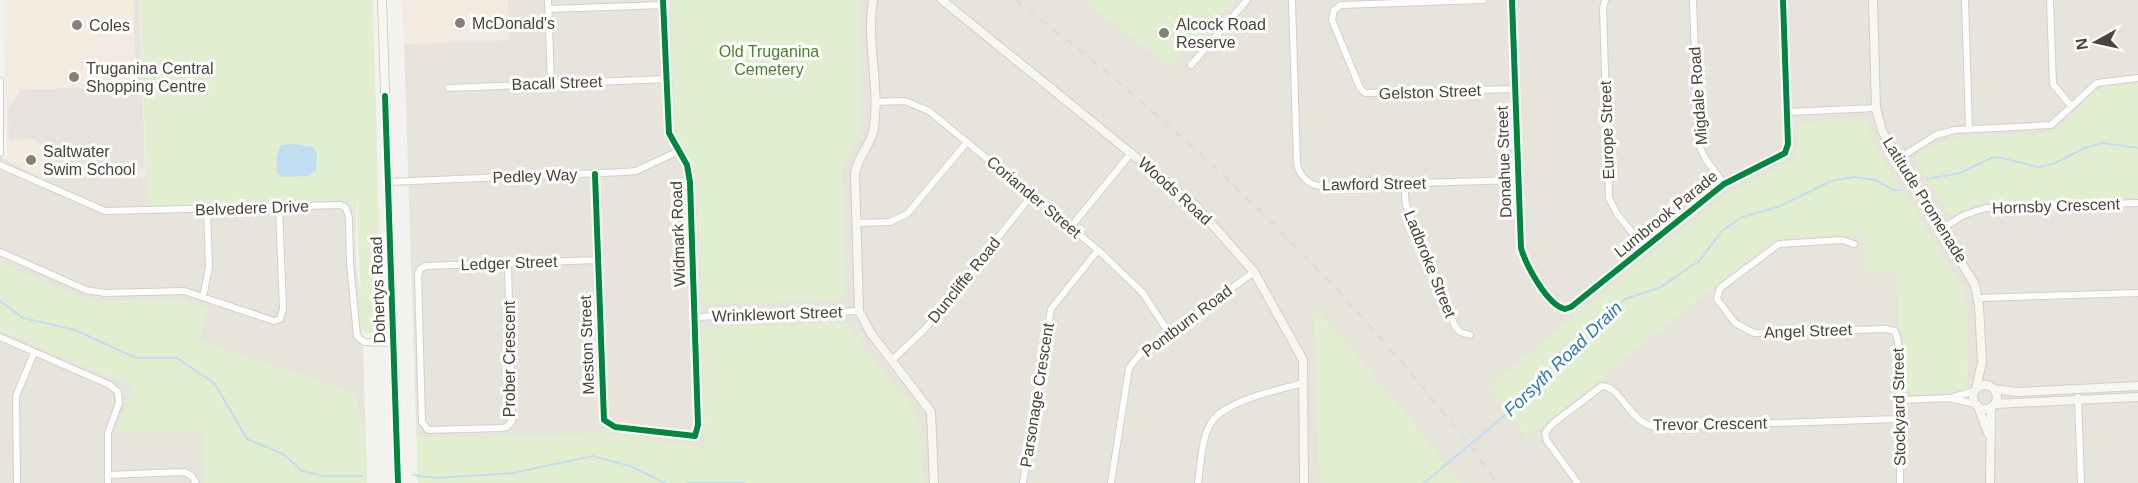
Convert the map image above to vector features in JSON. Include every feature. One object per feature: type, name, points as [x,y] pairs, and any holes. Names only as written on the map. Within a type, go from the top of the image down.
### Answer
[{"type":"street","name":"Dohertys Road","points":[[382,0],[398,483]]},
{"type":"street","points":[[548,0],[551,84]]},
{"type":"street","points":[[873,0],[875,102],[873,134],[855,167],[859,311],[864,325],[930,411],[934,483]]},
{"type":"street","name":"Woods Road","points":[[942,0],[1196,206],[1254,272],[1303,360],[1305,483]]},
{"type":"street","points":[[1191,65],[1246,0]]},
{"type":"street","name":"Lawford Street","points":[[1292,0],[1299,172],[1316,186],[1518,180]]},
{"type":"street","name":"Gelston Street","points":[[1483,0],[1341,5],[1334,10],[1332,20],[1358,84],[1365,93],[1515,89]]},
{"type":"street","name":"Donahue Street","points":[[1512,0],[1523,256],[1532,275],[1562,309]]},
{"type":"street","name":"Europe Street","points":[[1605,0],[1603,9],[1609,198],[1617,214],[1644,248]]},
{"type":"street","name":"Migdale Road","points":[[1693,0],[1698,143],[1702,153],[1724,184]]},
{"type":"street","name":"Lumbrook Parade","points":[[1562,309],[1571,307],[1724,184],[1785,153],[1788,146],[1783,0]]},
{"type":"street","name":"Latitude Promenade","points":[[1873,0],[1876,108],[1882,130],[1969,271],[1979,298],[1982,362],[1976,390],[1977,405]]},
{"type":"street","points":[[1965,0],[1970,129]]},
{"type":"street","points":[[2050,0],[2053,84],[2071,106]]},
{"type":"street","points":[[548,9],[664,3]]},
{"type":"street","name":"Widmark Road","points":[[664,3],[669,134],[689,173],[698,425],[695,436]]},
{"type":"street","points":[[1899,159],[1936,135],[1955,130],[2046,127],[2055,123],[2097,83],[2138,78]]},
{"type":"street","name":"Bacall Street","points":[[448,88],[666,80]]},
{"type":"street","points":[[0,81],[0,153]]},
{"type":"street","name":"Coriander Street","points":[[875,102],[905,102],[918,105],[967,142],[1098,250],[1142,292],[1169,333]]},
{"type":"street","points":[[1787,112],[1876,108]]},
{"type":"street","points":[[856,223],[890,222],[907,214],[967,142]]},
{"type":"street","name":"Pedley Way","points":[[388,182],[636,171],[679,152]]},
{"type":"street","points":[[1070,228],[1132,152]]},
{"type":"street","name":"Belvedere Drive","points":[[0,165],[105,211],[207,210],[337,204],[346,208],[349,218],[350,263],[357,336],[364,342],[393,343]]},
{"type":"street","name":"Meston Street","points":[[595,174],[604,420],[615,427],[695,436]]},
{"type":"street","name":"Ladbroke Street","points":[[1404,184],[1406,205],[1455,326],[1460,332],[1470,335]]},
{"type":"street","name":"Duncliffe Road","points":[[892,360],[925,329],[1032,196]]},
{"type":"street","name":"Hornsby Crescent","points":[[1943,228],[1964,215],[1986,208],[2138,203]]},
{"type":"street","points":[[0,252],[86,290],[105,293],[184,291],[267,320],[280,319],[283,309],[279,207]]},
{"type":"street","points":[[203,297],[209,267],[207,210]]},
{"type":"street","name":"Angel Street","points":[[1854,244],[1842,240],[1779,244],[1720,288],[1718,302],[1736,323],[1754,333],[1885,329],[1895,331]]},
{"type":"street","name":"Parsonage Crescent","points":[[1023,483],[1051,309],[1098,250]]},
{"type":"street","name":"Ledger Street","points":[[420,269],[598,260]]},
{"type":"street","name":"Prober Crescent","points":[[420,269],[418,275],[423,425],[432,430],[501,428],[510,425],[513,415],[508,264]]},
{"type":"street","name":"Pontburn Road","points":[[1111,483],[1130,368],[1141,354],[1254,272]]},
{"type":"street","points":[[1979,298],[2138,293]]},
{"type":"street","name":"Wrinklewort Street","points":[[694,317],[859,311]]},
{"type":"street","name":"Stockyard Street","points":[[1895,331],[1898,341],[1900,399],[1898,419],[1900,483]]},
{"type":"street","points":[[0,337],[110,385],[118,392],[119,403],[108,433],[108,483]]},
{"type":"street","points":[[17,483],[16,396],[34,353]]},
{"type":"street","name":"Latitude Promenade","points":[[1982,362],[1997,396],[1993,405]]},
{"type":"street","points":[[1198,483],[1204,441],[1212,421],[1232,406],[1303,383]]},
{"type":"street","name":"Trevor Crescent","points":[[1578,483],[1547,441],[1545,434],[1552,424],[1600,386],[1611,388],[1638,420],[1654,427],[1898,419]]},
{"type":"street","points":[[1949,398],[1992,387],[2018,392],[2138,386]]},
{"type":"street","points":[[2078,388],[2081,483]]},
{"type":"street","points":[[1900,399],[1949,398],[1977,405],[1993,405],[2138,397]]},
{"type":"street","points":[[1977,405],[1989,436]]},
{"type":"street","points":[[1990,483],[1989,436],[1993,405]]},
{"type":"street","points":[[108,475],[184,472],[192,476],[196,483]]},
{"type":"shaded area","name":"Truganina Central Shopping Centre","points":[[4,0],[140,0],[148,177],[112,178],[57,154],[45,181],[7,160]]},
{"type":"shaded area","points":[[134,0],[139,0],[145,169],[139,170],[139,177],[112,177],[59,154],[32,139],[9,140],[8,110],[21,90],[136,86]]},
{"type":"shaded area","points":[[402,0],[508,0],[509,40],[404,44]]},
{"type":"shaded area","points":[[508,0],[2138,0],[2138,483],[418,483],[404,44],[509,40]]},
{"type":"shaded area","points":[[57,153],[112,178],[148,177],[149,204],[356,196],[356,265],[362,303],[367,483],[0,483],[0,157],[46,177]]},
{"type":"green space","points":[[140,0],[373,0],[382,333],[364,333],[363,323],[363,332],[360,330],[352,207],[340,198],[354,198],[356,267],[361,297],[356,196],[337,197],[338,201],[288,203],[287,199],[284,199],[284,203],[214,206],[214,201],[212,205],[142,207],[141,204],[148,203]]},
{"type":"green space","name":"Old Truganina Cemetery","points":[[671,0],[860,0],[862,121],[859,133],[842,167],[846,296],[842,300],[705,305],[701,301],[696,171],[675,128]]},
{"type":"green space","name":"Alcock Road Reserve","points":[[1082,0],[1235,0],[1170,67]]},
{"type":"green space","points":[[2138,84],[2138,198],[1982,203],[1953,215],[1948,213],[1915,160],[1916,155],[1934,145],[1967,136],[2051,132],[2065,123],[2093,92],[2100,88]]},
{"type":"green space","points":[[1865,119],[1875,146],[1962,286],[1967,309],[1968,390],[1914,395],[1906,391],[1902,335],[1898,327],[1897,272],[1865,272],[1863,234],[1788,237],[1764,247],[1527,438],[1487,387],[1725,195],[1791,160],[1797,151],[1797,130],[1800,122]]},
{"type":"green space","points":[[0,263],[89,300],[179,300],[208,308],[199,344],[202,341],[356,393],[366,443],[367,483],[204,483],[202,431],[116,434],[132,386],[0,331]]},
{"type":"green space","points":[[1313,305],[1395,400],[1460,483],[1319,483]]},
{"type":"green space","points":[[846,323],[915,412],[920,427],[923,482],[945,483],[418,483],[417,437],[603,433],[705,448],[702,331],[706,327]]},
{"type":"water","points":[[281,145],[313,147],[317,154],[316,171],[308,176],[282,177],[277,173],[277,158]]},
{"type":"waterway","name":"Forsyth Road Drain","points":[[1927,179],[1960,173],[1991,158],[1998,157],[2038,167],[2053,164],[2085,148],[2102,143],[2138,148]]},
{"type":"waterway","name":"Forsyth Road Drain","points":[[1424,483],[1516,406],[1544,379],[1555,362],[1574,351],[1625,299],[1659,288],[1699,261],[1722,231],[1742,217],[1778,207],[1831,181],[1855,177],[1875,180],[1894,190],[1902,190]]},
{"type":"waterway","name":"Forsyth Road Drain","points":[[0,301],[23,318],[75,330],[136,358],[177,358],[215,384],[247,439],[283,454],[302,471],[324,476],[362,476]]},
{"type":"waterway","name":"Forsyth Road Drain","points":[[413,475],[435,478],[513,473],[593,456],[630,466],[665,483]]},
{"type":"waterway","name":"Forsyth Road Drain","points":[[688,483],[745,483]]},
{"type":"railway","points":[[1015,0],[1148,108],[1274,224],[1390,349],[1498,483]]},
{"type":"cycle path","points":[[595,174],[604,420],[615,427],[695,436],[698,425],[690,182],[687,165],[669,133],[663,0]]},
{"type":"cycle path","points":[[1512,0],[1521,248],[1532,274],[1544,292],[1558,306],[1565,309],[1571,307],[1724,184],[1785,153],[1788,144],[1783,0]]},
{"type":"cycle path","points":[[385,96],[398,483]]},
{"type":"place","name":"McDonald's","points":[[460,23]]},
{"type":"place","name":"Coles","points":[[77,25]]},
{"type":"place","name":"Alcock Road Reserve","points":[[1164,33]]},
{"type":"place","name":"Truganina Central Shopping Centre","points":[[74,77]]},
{"type":"place","name":"Saltwater Swim School","points":[[31,160]]}]
